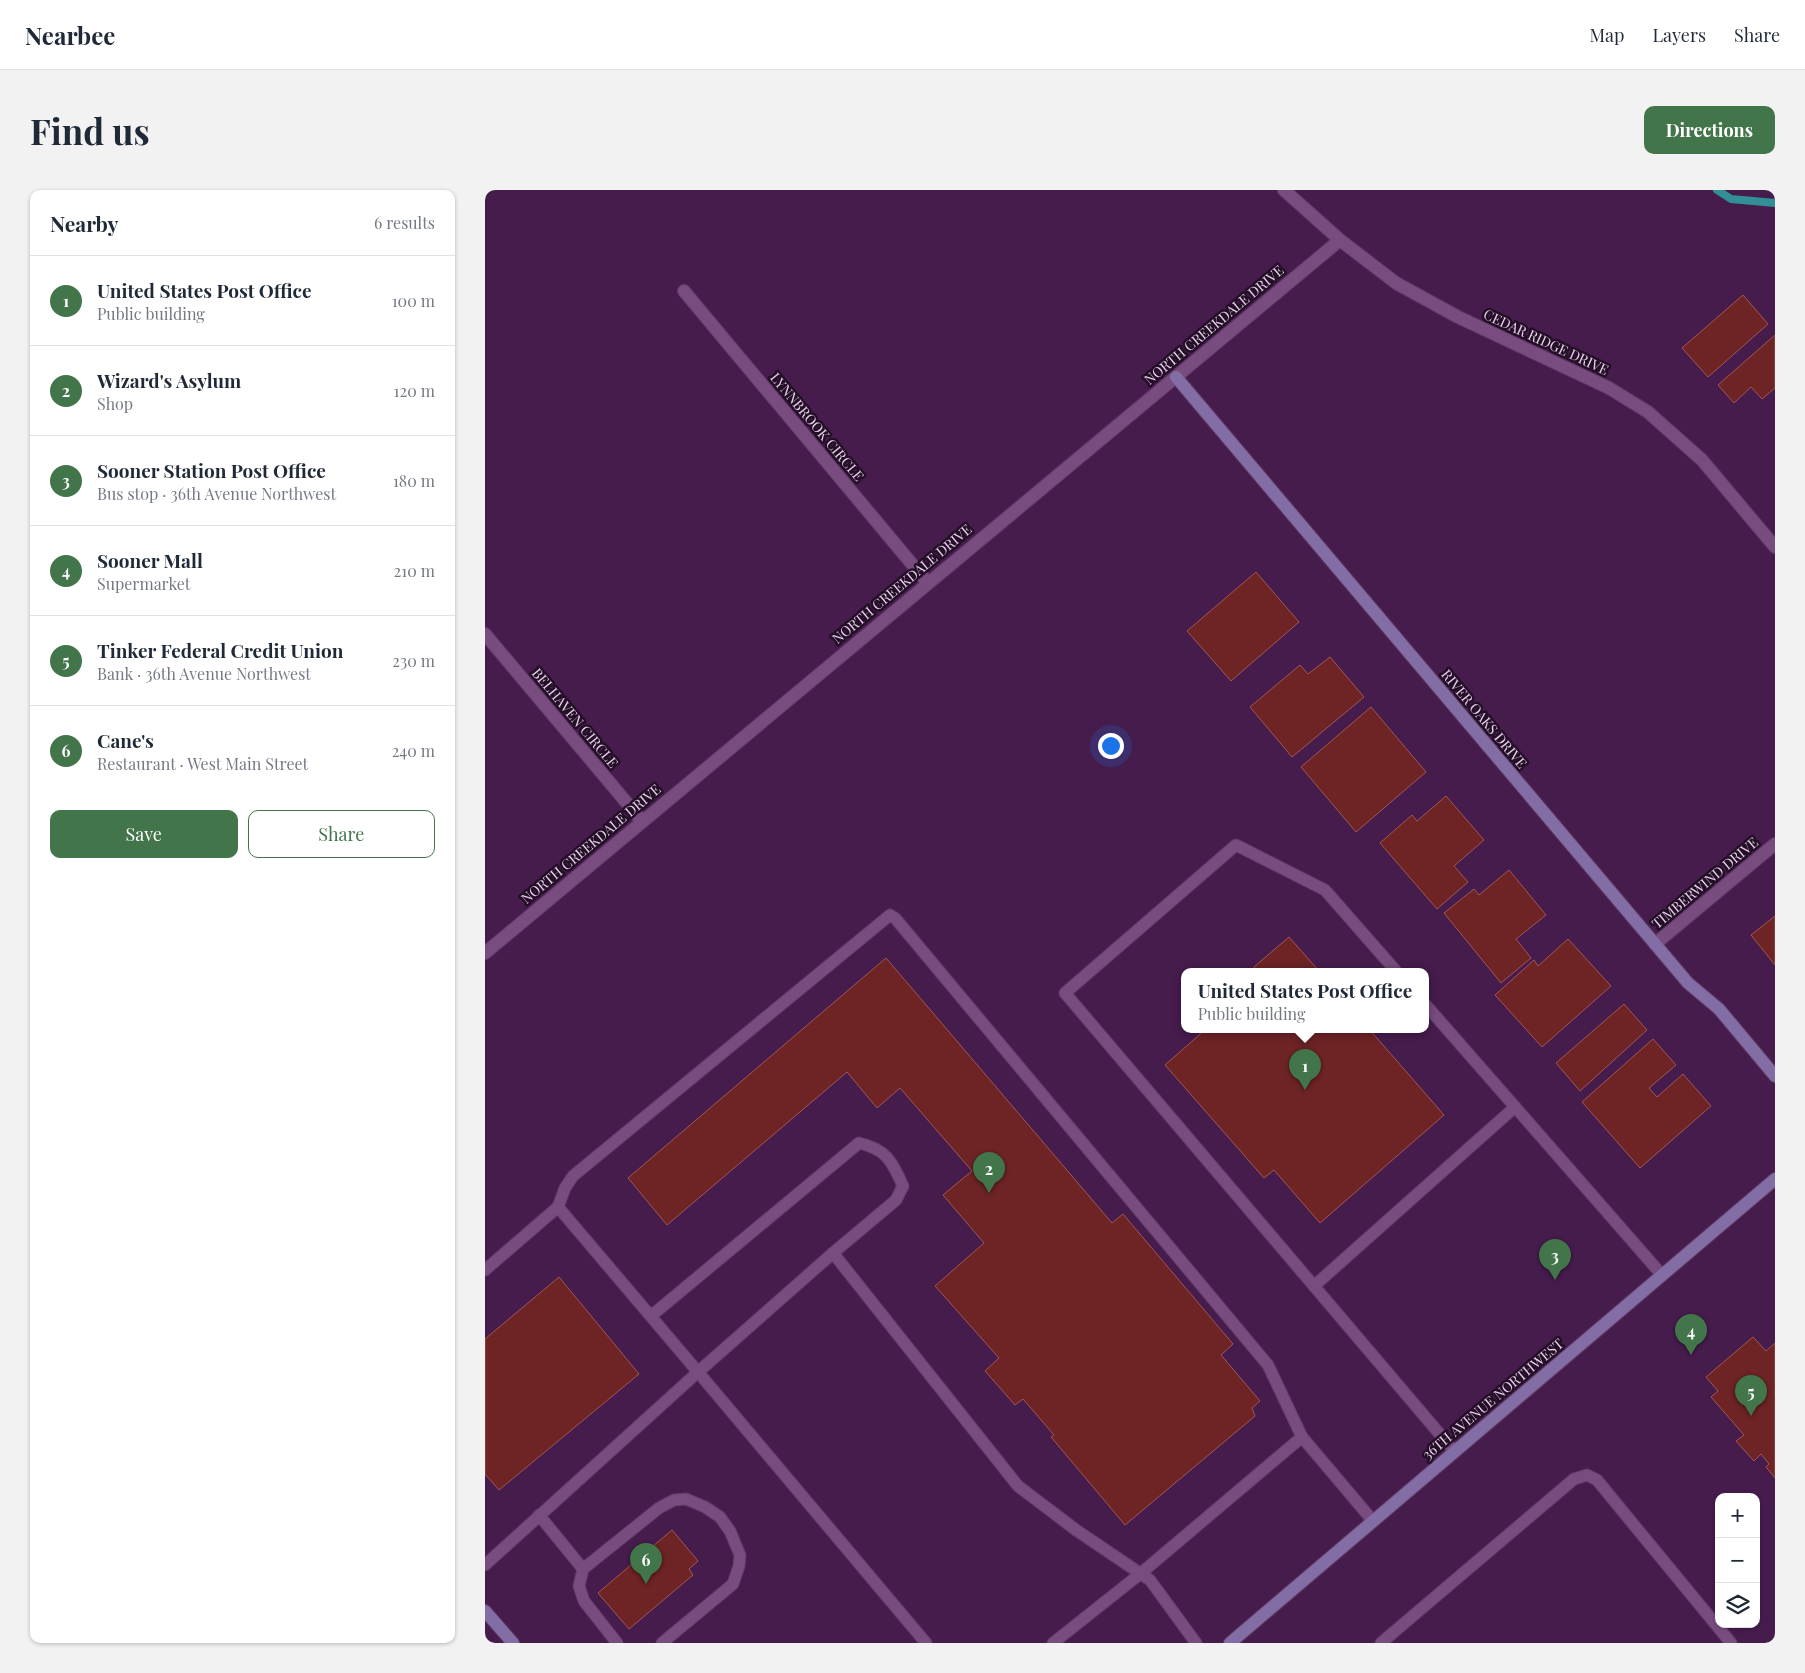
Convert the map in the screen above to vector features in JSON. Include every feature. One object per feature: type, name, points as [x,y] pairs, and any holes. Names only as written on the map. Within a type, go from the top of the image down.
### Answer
[{"type":"street","name":"CEDAR RIDGE DRIVE","points":[[1283,190],[1340,240],[1396,284],[1458,317],[1609,388],[1648,412],[1702,460],[1775,547]]},
{"type":"street","name":"NORTH CREEKDALE DRIVE","points":[[485,953],[927,582],[1340,240]]},
{"type":"street","name":"LYNNBROOK CIRCLE","points":[[684,291],[927,582]]},
{"type":"street","name":"RIVER OAKS DRIVE","points":[[1176,377],[1688,983],[1719,1009],[1775,1076]]},
{"type":"street","name":"BELHAVEN CIRCLE","points":[[485,634],[642,821]]},
{"type":"street","name":"TIMBERWIND DRIVE","points":[[1655,944],[1775,844]]},
{"type":"street","name":"36TH AVENUE NORTHWEST","points":[[1230,1643],[1775,1179]]},
{"type":"street","points":[[485,1611],[513,1643]]},
{"type":"lane","points":[[1393,968],[1325,890],[1236,845],[1065,993],[1455,1452]]},
{"type":"lane","points":[[485,1270],[558,1207],[565,1188],[573,1176],[891,915],[1268,1365],[1302,1438],[1373,1521]]},
{"type":"lane","points":[[1429,1009],[1662,1275]]},
{"type":"lane","points":[[1314,1286],[1515,1107]]},
{"type":"lane","points":[[485,1565],[698,1372],[833,1253],[897,1200],[903,1186],[893,1164],[877,1147],[859,1143],[651,1316]]},
{"type":"lane","points":[[558,1207],[926,1643]]},
{"type":"lane","points":[[833,1253],[1018,1486],[1076,1530],[1150,1580],[1196,1643]]},
{"type":"lane","points":[[1053,1643],[1140,1574],[1302,1438]]},
{"type":"lane","points":[[1381,1643],[1574,1479],[1587,1475],[1597,1480],[1731,1643]]},
{"type":"lane","points":[[617,1643],[583,1601],[579,1586],[583,1569],[659,1508],[682,1498],[695,1502],[720,1517],[730,1531],[739,1555],[735,1580],[662,1643]]},
{"type":"lane","points":[[539,1515],[583,1569]]},
{"type":"building","points":[[1743,295],[1768,324],[1708,377],[1682,348]]},
{"type":"building","points":[[1775,335],[1775,388],[1762,399],[1751,387],[1734,403],[1718,385]]},
{"type":"building","points":[[1256,572],[1299,622],[1231,681],[1187,631]]},
{"type":"building","points":[[1330,657],[1364,697],[1292,757],[1250,707],[1300,665],[1308,674]]},
{"type":"building","points":[[1371,707],[1426,772],[1356,832],[1301,767]]},
{"type":"building","points":[[1446,796],[1484,840],[1454,866],[1468,882],[1437,909],[1380,843],[1412,815],[1417,821]]},
{"type":"building","points":[[1509,870],[1546,915],[1516,939],[1531,958],[1501,983],[1444,913],[1474,889],[1479,895]]},
{"type":"building","points":[[1775,916],[1775,965],[1751,935]]},
{"type":"building","points":[[1289,937],[1316,968],[1254,968]]},
{"type":"building","points":[[1568,939],[1611,986],[1542,1047],[1495,995],[1534,960],[1538,966]]},
{"type":"building","points":[[886,958],[1112,1223],[1123,1214],[1233,1344],[1221,1355],[1260,1401],[1252,1408],[1255,1416],[1125,1525],[1051,1437],[1054,1435],[1023,1399],[1015,1405],[985,1371],[999,1358],[935,1286],[984,1243],[943,1195],[972,1171],[900,1088],[877,1108],[847,1072],[667,1225],[628,1178]]},
{"type":"building","points":[[1624,1004],[1647,1030],[1580,1091],[1556,1063]]},
{"type":"building","points":[[1201,1033],[1372,1033],[1444,1115],[1320,1223],[1274,1170],[1264,1178],[1165,1065]]},
{"type":"building","points":[[1653,1039],[1676,1065],[1649,1088],[1657,1097],[1683,1074],[1711,1106],[1640,1168],[1582,1102]]},
{"type":"building","points":[[559,1277],[639,1374],[499,1490],[485,1474],[485,1339]]},
{"type":"building","points":[[1753,1337],[1766,1351],[1775,1343],[1775,1478],[1766,1467],[1769,1464],[1761,1454],[1754,1461],[1736,1441],[1744,1435],[1711,1397],[1718,1391],[1706,1377]]},
{"type":"building","points":[[672,1530],[698,1561],[689,1569],[693,1575],[629,1629],[598,1593]]},
{"type":"waterway","points":[[1717,190],[1731,199],[1775,203]]},
{"type":"place","name":"United States Post Office","points":[[1305,1090]]},
{"type":"place","name":"Wizard's Asylum","points":[[989,1193]]},
{"type":"place","name":"Sooner Station Post Office","points":[[1555,1280]]},
{"type":"place","name":"Sooner Mall","points":[[1691,1355]]},
{"type":"place","name":"Tinker Federal Credit Union","points":[[1751,1416]]},
{"type":"place","name":"Cane's","points":[[646,1584]]}]
